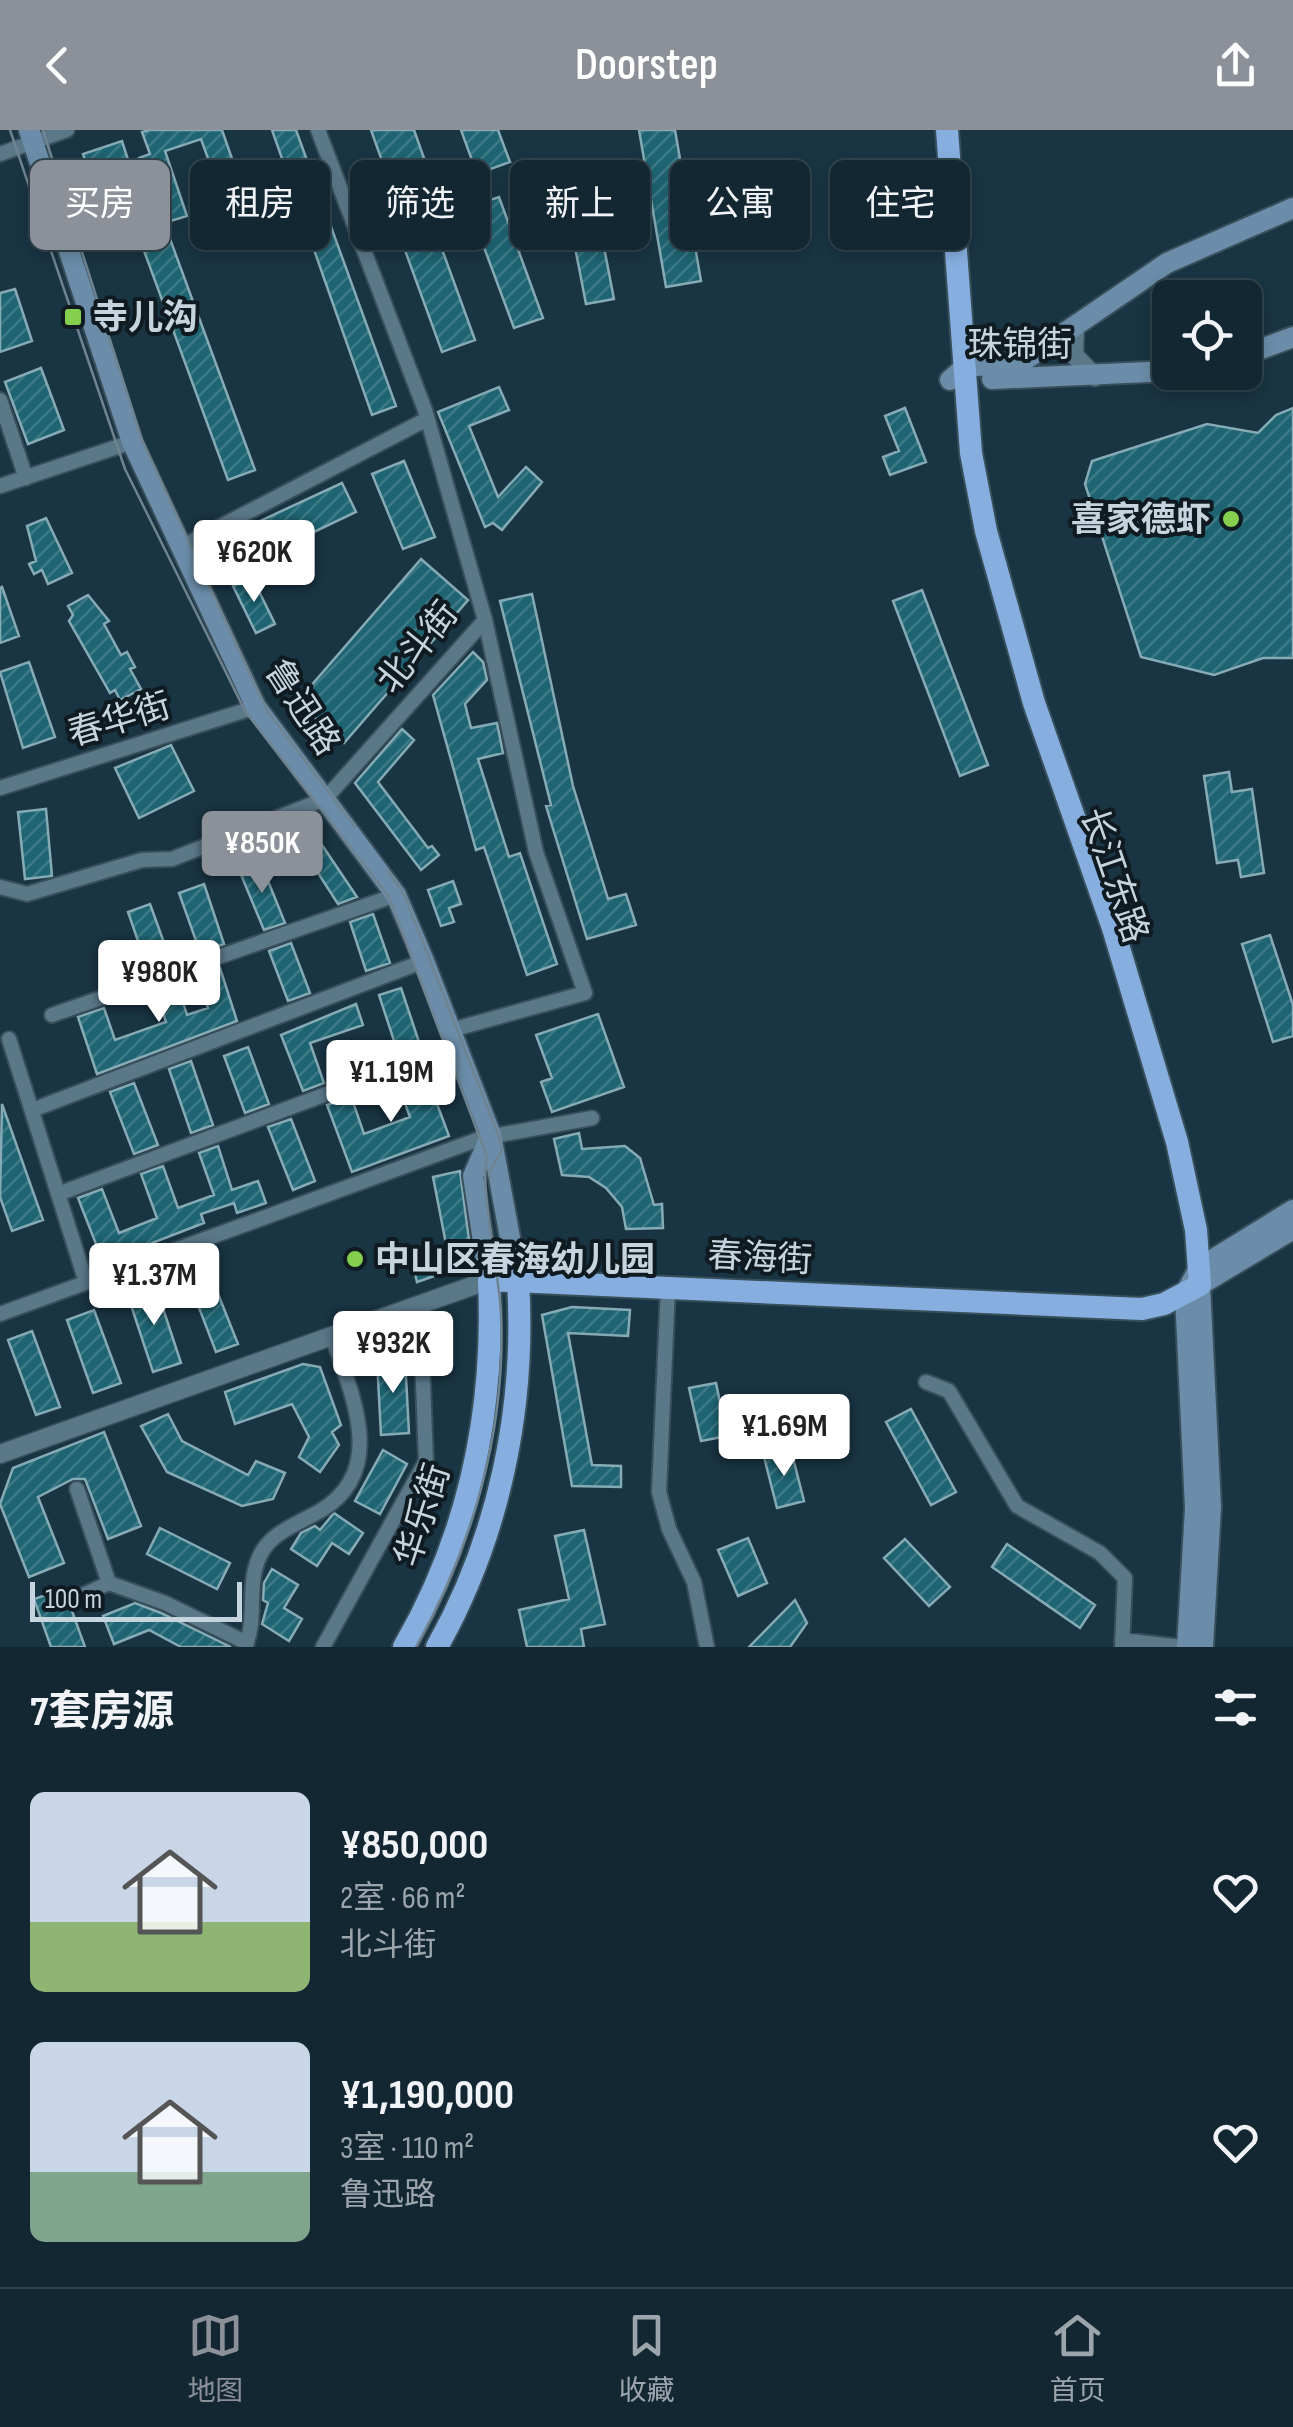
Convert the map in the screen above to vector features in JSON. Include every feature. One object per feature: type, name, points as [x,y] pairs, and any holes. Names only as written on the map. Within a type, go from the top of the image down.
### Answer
[{"type":"highway","name":"长江东路","points":[[933,130],[960,375]]},
{"type":"highway","name":"长江东路","points":[[948,130],[960,375],[956,454],[976,552],[1020,708],[1099,932],[1152,1100],[1194,1282]]},
{"type":"highway","name":"春海街","points":[[490,1280],[1142,1309],[1194,1282]]},
{"type":"highway","name":"华乐街","points":[[404,1647],[453,1546],[476,1466],[489,1392],[490,1280]]},
{"type":"highway","name":"华乐街","points":[[437,1647],[479,1555],[503,1473],[517,1395],[518,1281]]},
{"type":"main road","name":"鲁迅路","points":[[31,136],[132,442],[256,707],[396,895],[491,1135],[518,1281]]},
{"type":"main road","name":"珠锦街","points":[[960,375],[1022,362],[1166,263],[1293,208]]},
{"type":"main road","points":[[1262,348],[1293,336]]},
{"type":"main road","name":"珠锦街","points":[[960,375],[1094,377],[1152,373]]},
{"type":"main road","points":[[490,1280],[473,1176],[491,1135]]},
{"type":"main road","points":[[1194,1282],[1293,1210]]},
{"type":"main road","points":[[1194,1282],[1293,1229]]},
{"type":"main road","name":"长江东路","points":[[1185,1647],[1195,1508],[1194,1282]]},
{"type":"main road","name":"长江东路","points":[[1194,1282],[1211,1508],[1203,1647]]},
{"type":"street","points":[[0,154],[31,136],[67,130]]},
{"type":"street","name":"北斗街","points":[[0,887],[27,894],[142,860],[172,859],[325,799],[485,620],[427,418],[318,130]]},
{"type":"street","points":[[1074,326],[1074,355],[1094,377]]},
{"type":"street","points":[[0,400],[26,478]]},
{"type":"street","points":[[181,547],[427,418]]},
{"type":"street","points":[[0,486],[132,442]]},
{"type":"street","points":[[58,1194],[454,1038],[585,993],[536,852],[485,620]]},
{"type":"street","name":"春华街","points":[[0,788],[256,707]]},
{"type":"street","points":[[52,1015],[396,895]]},
{"type":"street","points":[[32,1110],[424,961]]},
{"type":"street","points":[[9,1038],[86,1282]]},
{"type":"street","points":[[0,1314],[491,1135],[592,1118]]},
{"type":"street","name":"春海街","points":[[0,1454],[490,1280]]},
{"type":"street","points":[[668,1288],[659,1492],[668,1529],[694,1582],[708,1647]]},
{"type":"street","points":[[324,1647],[426,1461],[420,1304]]},
{"type":"street","points":[[79,1597],[108,1584],[165,1603],[246,1645],[253,1626],[250,1582],[266,1546],[327,1508],[356,1471],[360,1418],[332,1336]]},
{"type":"street","points":[[926,1382],[949,1391],[1017,1506],[1100,1553],[1125,1578],[1122,1644],[1185,1647]]},
{"type":"street","points":[[77,1489],[108,1584]]},
{"type":"building","points":[[222,130],[232,160],[209,160],[201,139],[165,151],[168,160],[140,160],[150,154],[142,132]]},
{"type":"building","points":[[272,130],[296,130],[307,160],[283,160]]},
{"type":"building","points":[[371,130],[414,130],[425,160],[382,160]]},
{"type":"building","points":[[461,130],[498,130],[510,162],[490,169],[490,160],[472,160]]},
{"type":"building","points":[[639,130],[675,130],[680,160],[670,160],[670,250],[696,250],[701,281],[666,287],[650,194],[650,160],[644,160]]},
{"type":"building","points":[[122,141],[128,160],[85,160],[83,154]]},
{"type":"building","points":[[170,166],[187,216],[170,221]]},
{"type":"building","points":[[499,197],[510,227],[510,250],[518,250],[543,318],[514,328],[485,250],[490,250],[490,200]]},
{"type":"building","points":[[330,224],[396,406],[372,415],[314,250],[330,250]]},
{"type":"building","points":[[170,239],[255,470],[228,480],[144,250],[170,250]]},
{"type":"building","points":[[405,250],[442,250],[475,340],[442,352]]},
{"type":"building","points":[[576,250],[605,250],[614,299],[586,304]]},
{"type":"building","points":[[15,289],[32,341],[0,352],[0,293]]},
{"type":"building","points":[[41,368],[64,430],[28,444],[5,382]]},
{"type":"building","points":[[499,387],[509,410],[469,426],[498,497],[526,467],[542,482],[502,530],[493,523],[485,527],[438,412]]},
{"type":"building","points":[[905,408],[926,462],[890,475],[883,457],[899,451],[885,416]]},
{"type":"building","points":[[1293,408],[1293,658],[1263,658],[1214,675],[1141,657],[1085,484],[1092,461],[1207,424],[1258,433],[1276,415]]},
{"type":"building","points":[[404,461],[435,537],[403,549],[372,474]]},
{"type":"building","points":[[342,483],[356,512],[274,551],[260,521]]},
{"type":"building","points":[[46,518],[72,573],[48,584],[42,570],[34,574],[29,564],[36,561],[27,526]]},
{"type":"building","points":[[421,559],[468,600],[344,743],[297,702]]},
{"type":"building","points":[[252,577],[275,624],[256,633],[233,586]]},
{"type":"building","points":[[0,588],[19,636],[0,643]]},
{"type":"building","points":[[922,590],[988,765],[960,776],[893,601]]},
{"type":"building","points":[[532,594],[573,786],[608,899],[626,894],[636,925],[587,939],[546,806],[551,805],[500,601]]},
{"type":"building","points":[[88,595],[109,621],[104,624],[121,655],[127,652],[135,667],[130,669],[141,689],[120,700],[115,690],[110,693],[69,621],[73,615],[68,606]]},
{"type":"building","points":[[473,652],[483,662],[487,680],[465,704],[471,728],[497,723],[503,753],[478,759],[509,857],[520,853],[557,964],[527,975],[484,847],[476,850],[433,695]]},
{"type":"building","points":[[29,662],[55,737],[23,748],[0,672]]},
{"type":"building","points":[[402,729],[414,740],[378,782],[428,848],[432,846],[439,855],[421,870],[355,783]]},
{"type":"building","points":[[171,745],[194,791],[139,818],[115,768]]},
{"type":"building","points":[[1229,772],[1232,792],[1252,789],[1264,873],[1241,877],[1238,860],[1217,863],[1204,776]]},
{"type":"building","points":[[46,809],[52,876],[25,879],[18,812]]},
{"type":"building","points":[[301,820],[357,897],[338,904],[287,825]]},
{"type":"building","points":[[260,861],[285,923],[264,930],[239,870]]},
{"type":"building","points":[[453,881],[461,904],[449,908],[454,922],[441,926],[428,890]]},
{"type":"building","points":[[204,884],[224,944],[200,952],[179,893]]},
{"type":"building","points":[[150,904],[171,962],[148,970],[128,912]]},
{"type":"building","points":[[373,914],[390,963],[366,971],[350,922]]},
{"type":"building","points":[[1270,935],[1293,1005],[1293,1036],[1273,1042],[1242,944]]},
{"type":"building","points":[[291,943],[310,993],[288,1001],[269,951]]},
{"type":"building","points":[[220,968],[237,1021],[97,1074],[78,1017],[104,1008],[115,1040],[166,1022],[156,990],[177,983],[187,1015],[208,1008],[197,976]]},
{"type":"building","points":[[401,988],[421,1048],[399,1056],[379,995]]},
{"type":"building","points":[[356,1004],[363,1025],[310,1043],[324,1083],[303,1091],[281,1035]]},
{"type":"building","points":[[598,1014],[624,1087],[552,1112],[541,1082],[552,1078],[536,1035]]},
{"type":"building","points":[[248,1047],[269,1104],[245,1113],[224,1056]]},
{"type":"building","points":[[191,1061],[213,1125],[191,1133],[169,1069]]},
{"type":"building","points":[[424,1069],[449,1136],[352,1172],[327,1105],[351,1096],[364,1134],[410,1117],[396,1079]]},
{"type":"building","points":[[134,1083],[158,1145],[134,1154],[110,1092]]},
{"type":"building","points":[[2,1104],[43,1220],[12,1231],[0,1197]]},
{"type":"building","points":[[291,1119],[315,1181],[293,1190],[268,1127]]},
{"type":"building","points":[[579,1133],[582,1149],[625,1146],[640,1158],[654,1205],[662,1204],[663,1228],[626,1229],[622,1207],[606,1188],[589,1177],[562,1175],[554,1139]]},
{"type":"building","points":[[218,1146],[232,1190],[258,1181],[266,1203],[237,1213],[234,1203],[201,1214],[204,1223],[103,1262],[78,1198],[102,1189],[119,1233],[157,1218],[141,1174],[163,1166],[178,1208],[214,1195],[199,1153]]},
{"type":"building","points":[[460,1171],[472,1263],[417,1282],[412,1261],[447,1249],[433,1177]]},
{"type":"building","points":[[207,1266],[238,1344],[216,1352],[186,1274]]},
{"type":"building","points":[[155,1284],[181,1363],[153,1372],[127,1293]]},
{"type":"building","points":[[572,1307],[630,1310],[628,1336],[568,1333],[592,1465],[621,1466],[621,1487],[572,1486],[542,1315]]},
{"type":"building","points":[[94,1310],[121,1383],[93,1393],[67,1320]]},
{"type":"building","points":[[32,1331],[60,1407],[36,1415],[8,1340]]},
{"type":"building","points":[[405,1358],[409,1433],[381,1435],[377,1360]]},
{"type":"building","points":[[303,1364],[320,1367],[341,1425],[332,1432],[339,1445],[320,1472],[299,1457],[309,1437],[292,1404],[235,1424],[225,1392]]},
{"type":"building","points":[[716,1383],[727,1436],[701,1441],[689,1388]]},
{"type":"building","points":[[911,1409],[956,1492],[931,1505],[886,1422]]},
{"type":"building","points":[[168,1414],[182,1441],[248,1475],[256,1461],[285,1473],[273,1499],[242,1506],[167,1472],[141,1426]]},
{"type":"building","points":[[104,1432],[141,1526],[108,1539],[85,1479],[73,1479],[38,1497],[64,1563],[29,1577],[0,1504],[13,1468]]},
{"type":"building","points":[[383,1450],[407,1464],[380,1514],[355,1501]]},
{"type":"building","points":[[791,1450],[804,1501],[777,1508],[764,1457]]},
{"type":"building","points":[[334,1513],[363,1533],[349,1554],[332,1543],[317,1566],[291,1549],[301,1533],[315,1526],[320,1530]]},
{"type":"building","points":[[160,1528],[230,1563],[217,1589],[147,1554]]},
{"type":"building","points":[[584,1530],[605,1624],[581,1629],[584,1647],[527,1647],[519,1610],[569,1599],[555,1536]]},
{"type":"building","points":[[748,1538],[767,1583],[738,1596],[718,1550]]},
{"type":"building","points":[[905,1539],[950,1587],[929,1606],[884,1558]]},
{"type":"building","points":[[1007,1544],[1095,1605],[1080,1628],[992,1567]]},
{"type":"building","points":[[272,1569],[298,1585],[284,1608],[302,1619],[289,1641],[262,1624],[268,1603],[263,1600],[264,1583]]},
{"type":"building","points":[[64,1589],[85,1647],[51,1647],[34,1599]]},
{"type":"building","points":[[795,1600],[807,1623],[790,1647],[749,1647]]},
{"type":"building","points":[[135,1603],[231,1647],[181,1647],[149,1630],[114,1644],[103,1616]]},
{"type":"tram line","points":[[10,130],[125,469],[245,711],[389,897],[487,1157],[486,1189],[501,1316],[498,1402],[469,1529],[454,1570],[416,1647]]},
{"type":"tram line","points":[[43,130],[142,440],[266,709],[355,827]]},
{"type":"tram line","points":[[388,871],[404,894],[498,1134],[502,1151],[489,1172],[490,1178]]},
{"type":"place","name":"寺儿沟","points":[[73,317]]},
{"type":"place","name":"喜家德虾","points":[[1231,519]]},
{"type":"place","name":"中山区春海幼儿园","points":[[355,1259]]}]
